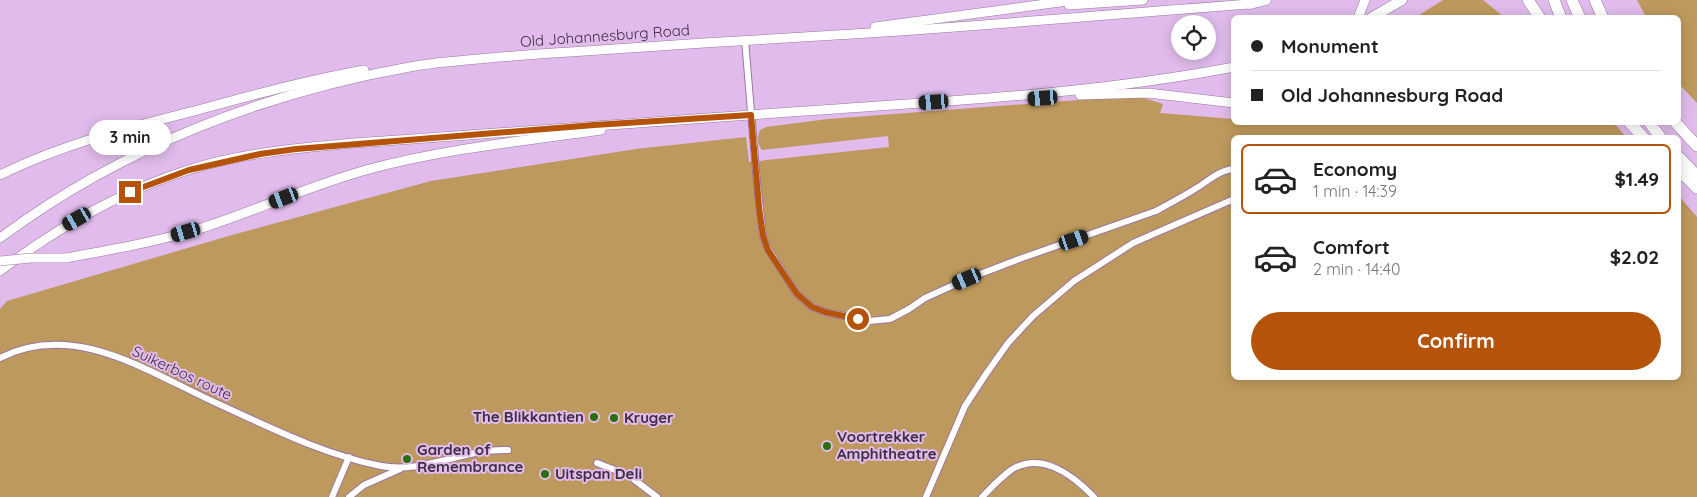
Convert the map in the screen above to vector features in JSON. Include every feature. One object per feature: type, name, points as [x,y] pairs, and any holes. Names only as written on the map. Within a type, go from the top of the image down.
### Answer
[{"type":"highway","points":[[1528,0],[1538,15]]},
{"type":"highway","points":[[1554,0],[1561,15]]},
{"type":"highway","points":[[1572,0],[1579,15]]},
{"type":"highway","points":[[1595,0],[1602,15]]},
{"type":"highway","points":[[1632,125],[1641,135]]},
{"type":"highway","points":[[1651,125],[1660,135]]},
{"type":"highway","points":[[1678,125],[1697,146]]},
{"type":"highway","points":[[1681,159],[1697,176]]},
{"type":"highway","points":[[1681,172],[1697,188]]},
{"type":"main road","points":[[853,34],[860,30],[886,25],[1075,0]]},
{"type":"main road","points":[[1034,6],[1142,0]]},
{"type":"main road","points":[[1229,0],[1250,4],[1266,0]]},
{"type":"main road","points":[[1359,15],[1365,0]]},
{"type":"main road","points":[[1376,15],[1402,0]]},
{"type":"main road","name":"Old Johannesburg Road","points":[[0,238],[30,216],[91,178],[129,158],[236,112],[312,88],[419,65],[524,55],[853,34],[1250,4]]},
{"type":"main road","points":[[0,175],[29,162],[95,139],[236,99],[350,73],[391,66],[419,65]]},
{"type":"main road","points":[[0,271],[56,231],[105,204],[189,170],[260,154],[324,146],[952,101],[1117,86],[1231,68]]},
{"type":"main road","points":[[952,101],[1148,93],[1231,103]]},
{"type":"main road","points":[[0,261],[31,258],[66,258],[160,240],[366,170],[441,153],[674,121]]},
{"type":"street","points":[[745,40],[763,236],[768,250],[797,294],[812,307],[825,312],[869,321],[890,319],[924,298],[967,279],[1031,254],[1156,211],[1216,176],[1231,170]]},
{"type":"street","points":[[926,497],[968,401],[1008,343],[1033,316],[1074,281],[1133,243],[1231,200]]},
{"type":"street","name":"Suikerbos route","points":[[0,358],[26,348],[52,345],[72,345],[104,352],[317,447],[380,466],[408,467]]},
{"type":"street","points":[[349,497],[364,484],[408,467],[481,451],[508,450]]},
{"type":"street","points":[[332,497],[348,457]]},
{"type":"street","points":[[597,463],[628,475],[657,497]]},
{"type":"street","points":[[982,497],[1014,469],[1026,464],[1039,463],[1058,469],[1094,497]]},
{"type":"shaded area","points":[[1443,0],[1483,0],[1502,15],[1419,15]]},
{"type":"shaded area","points":[[1637,0],[1697,0],[1697,103],[1681,86],[1681,15],[1645,15]]},
{"type":"shaded area","points":[[1116,97],[1141,97],[1163,104],[1160,113],[1231,119],[1231,125],[1616,125],[1624,135],[1231,135],[1231,380],[1681,380],[1681,198],[1697,217],[1697,497],[0,497],[0,309],[7,301],[232,235],[431,181],[636,149],[746,137],[749,162],[889,147],[888,136],[762,150],[758,143],[760,130],[766,127],[828,119]]},
{"type":"place","name":"The Blikkantien","points":[[594,417]]},
{"type":"place","name":"Kruger","points":[[614,418]]},
{"type":"place","name":"Voortrekker Amphitheatre","points":[[827,446]]},
{"type":"place","name":"Garden of Remembrance","points":[[407,459]]},
{"type":"place","name":"Uitspan Deli","points":[[545,474]]},
{"type":"route","points":[[130,192],[189,170],[228,160],[296,149],[339,144],[751,115],[759,207],[763,236],[768,250],[797,294],[812,307],[825,312],[858,319]]}]
